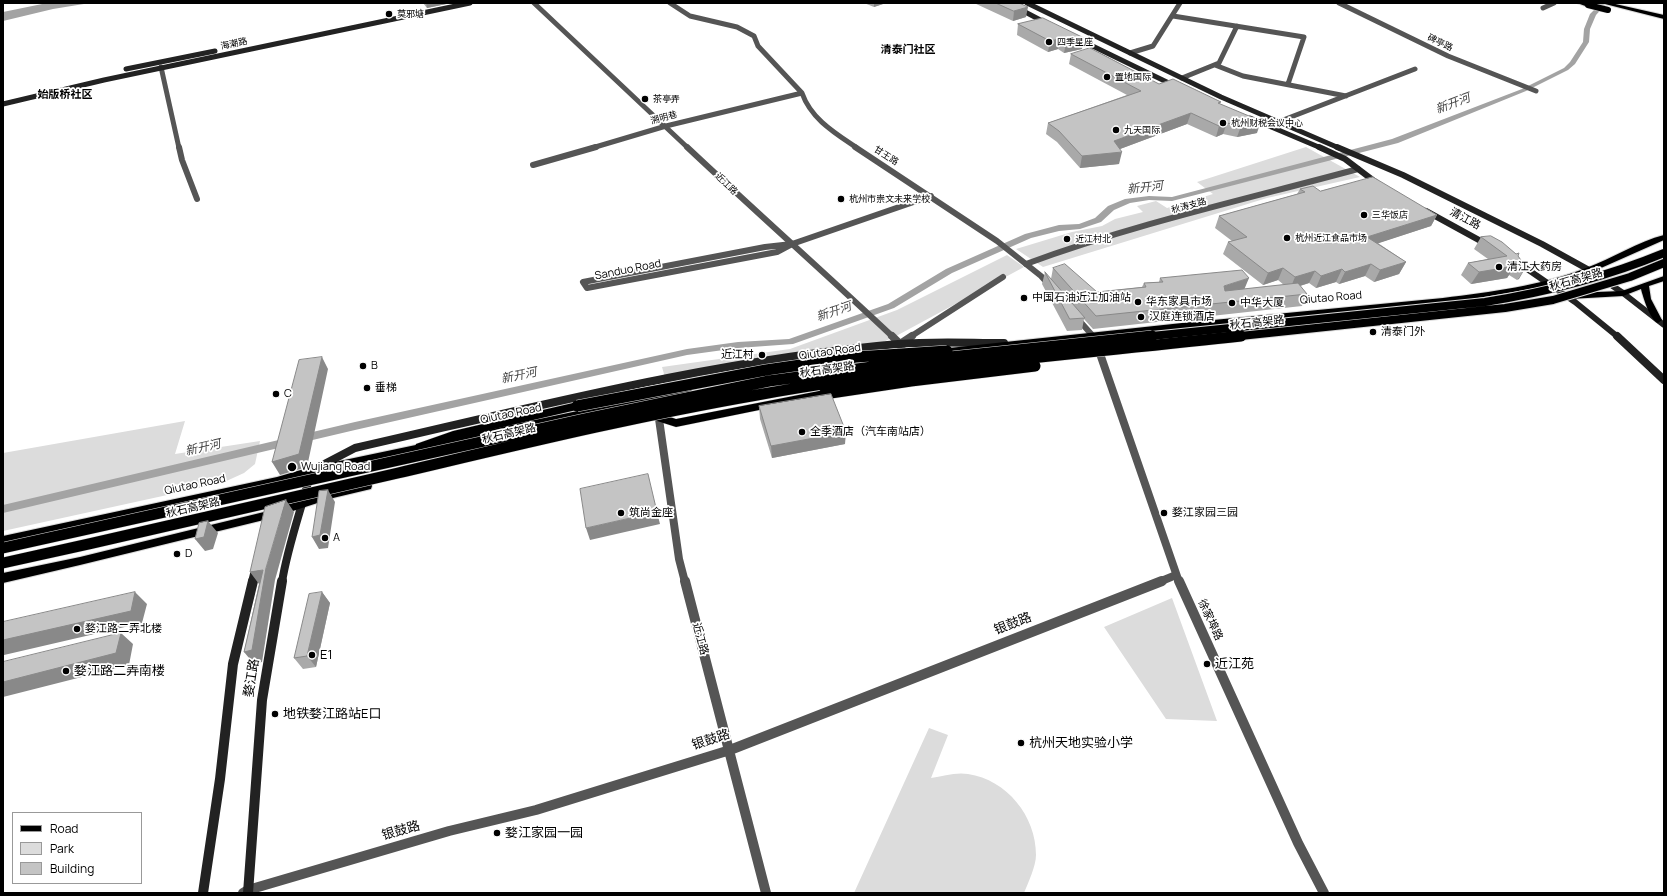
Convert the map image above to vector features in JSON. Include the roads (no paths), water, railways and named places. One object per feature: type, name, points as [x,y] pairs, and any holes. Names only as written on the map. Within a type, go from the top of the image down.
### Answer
[{"type":"highway","name":"秋石高架路","points":[[3,548],[592,417],[770,381],[916,361],[1442,308],[1543,293],[1591,281],[1634,267],[1664,253]]},
{"type":"highway","name":"秋石高架路","points":[[3,563],[165,528],[595,427],[664,412],[808,385],[935,369],[1505,308],[1553,300],[1630,277],[1664,263]]},
{"type":"highway","points":[[420,447],[453,435],[578,406],[752,373],[856,357],[1016,346],[1242,322],[1303,321]]},
{"type":"highway","points":[[658,417],[676,423],[824,394],[919,380],[1347,329],[1382,322]]},
{"type":"main road","name":"海潮路","points":[[3,100],[158,62],[451,3]]},
{"type":"main road","name":"海潮路","points":[[3,104],[162,67],[470,3]]},
{"type":"main road","points":[[1008,3],[1054,27]]},
{"type":"main road","points":[[1027,3],[1182,78],[1278,122],[1345,159],[1387,190]]},
{"type":"main road","points":[[1580,3],[1664,16]]},
{"type":"main road","points":[[1604,3],[1610,7],[1664,23]]},
{"type":"main road","points":[[1068,34],[1184,90]]},
{"type":"main road","points":[[1243,114],[1359,156],[1403,175],[1542,244],[1589,270],[1624,293],[1661,323]]},
{"type":"main road","name":"清江路","points":[[1422,209],[1498,250]]},
{"type":"main road","name":"Qiutao Road","points":[[3,540],[277,481],[311,471],[420,447],[656,397],[800,369],[1092,335],[1443,301],[1485,295],[1550,283],[1589,270],[1664,237]]},
{"type":"main road","points":[[1511,258],[1550,283],[1591,313],[1640,356],[1664,380]]},
{"type":"main road","points":[[3,578],[267,519],[332,494],[658,417],[735,397],[910,369],[1098,348],[1304,327],[1444,318],[1527,307],[1568,296],[1624,293],[1664,278]]},
{"type":"main road","points":[[1645,285],[1647,299],[1661,323]]},
{"type":"main road","points":[[311,471],[355,448],[654,380],[805,354],[900,344],[1018,343]]},
{"type":"main road","name":"婺江路","points":[[246,892],[262,700],[286,555],[303,504],[311,471]]},
{"type":"main road","points":[[267,519],[277,481]]},
{"type":"main road","name":"婺江路","points":[[203,893],[220,779],[233,664],[259,553]]},
{"type":"street","name":"近江路","points":[[534,3],[775,230],[854,300],[900,344],[910,369]]},
{"type":"street","name":"甘王路","points":[[670,3],[690,16],[730,24],[754,36],[758,46],[802,94],[805,102],[823,125],[931,196],[997,242],[1041,276],[1056,294]]},
{"type":"street","points":[[1130,53],[1153,46],[1180,3]]},
{"type":"street","name":"碑亭路","points":[[1339,3],[1448,56],[1536,92]]},
{"type":"street","points":[[1543,8],[1554,3]]},
{"type":"street","points":[[1172,16],[1304,36],[1288,84]]},
{"type":"street","points":[[1182,78],[1219,63],[1237,26]]},
{"type":"street","points":[[1215,65],[1243,76],[1347,96]]},
{"type":"street","points":[[162,67],[182,160],[197,198]]},
{"type":"street","points":[[1278,122],[1415,69]]},
{"type":"street","name":"溯明巷","points":[[533,165],[666,126],[802,94]]},
{"type":"street","name":"秋涛支路","points":[[1026,264],[1072,247],[1118,233],[1358,169]]},
{"type":"street","name":"Sanduo Road","points":[[792,244],[765,247],[583,282],[587,288],[777,252],[792,244],[931,196]]},
{"type":"street","points":[[900,344],[1002,277]]},
{"type":"street","points":[[1072,312],[1092,335]]},
{"type":"street","name":"徐家埠路","points":[[1098,348],[1169,549],[1176,575],[1298,844],[1324,893]]},
{"type":"street","name":"近江路","points":[[654,380],[679,559],[730,750],[766,893]]},
{"type":"street","name":"银鼓路","points":[[246,892],[449,831],[536,810],[730,750],[1176,575]]},
{"type":"waterway","name":"新开河","points":[[3,509],[355,426],[687,352],[738,345],[790,342],[891,306],[949,271],[987,253],[1028,236],[1059,228],[1080,226],[1098,220],[1111,208],[1128,201],[1149,198],[1172,199],[1395,141],[1524,90],[1566,69],[1573,63],[1586,42],[1587,29],[1593,14],[1604,3]]},
{"type":"place","name":"莫邪塘","points":[[389,14]]},
{"type":"place","name":"四季星座","points":[[1049,42]]},
{"type":"place","name":"置地国际","points":[[1107,77]]},
{"type":"place","name":"茶亭弄","points":[[645,99]]},
{"type":"place","name":"杭州财税会议中心","points":[[1223,123]]},
{"type":"place","name":"九天国际","points":[[1116,130]]},
{"type":"place","name":"杭州市崇文未来学校","points":[[841,199]]},
{"type":"place","name":"三华饭店","points":[[1364,215]]},
{"type":"place","name":"杭州近江食品市场","points":[[1287,238]]},
{"type":"place","name":"近江村北","points":[[1067,239]]},
{"type":"place","name":"清江大药房","points":[[1499,267]]},
{"type":"place","name":"中国石油近江加油站","points":[[1024,298]]},
{"type":"place","name":"华东家具市场","points":[[1138,302]]},
{"type":"place","name":"中华大厦","points":[[1232,303]]},
{"type":"place","name":"汉庭连锁酒店","points":[[1141,317]]},
{"type":"place","name":"清泰门外","points":[[1373,332]]},
{"type":"place","name":"近江村","points":[[762,355]]},
{"type":"place","name":"B","points":[[363,366]]},
{"type":"place","name":"垂梯","points":[[367,388]]},
{"type":"place","name":"C","points":[[276,394]]},
{"type":"place","name":"全季酒店（汽车南站店）","points":[[802,432]]},
{"type":"place","name":"Wujiang Road","points":[[292,467]]},
{"type":"place","name":"筑尚金座","points":[[621,513]]},
{"type":"place","name":"婺江家园三园","points":[[1164,513]]},
{"type":"place","name":"A","points":[[325,538]]},
{"type":"place","name":"D","points":[[177,554]]},
{"type":"place","name":"婺江路二弄北楼","points":[[77,629]]},
{"type":"place","name":"E1","points":[[312,655]]},
{"type":"place","name":"近江苑","points":[[1207,664]]},
{"type":"place","name":"婺江路二弄南楼","points":[[66,671]]},
{"type":"place","name":"地铁婺江路站E口","points":[[275,714]]},
{"type":"place","name":"杭州天地实验小学","points":[[1021,743]]},
{"type":"place","name":"婺江家园一园","points":[[497,833]]},
{"type":"district","name":"清泰门社区","points":[[908,50]]},
{"type":"district","name":"始版桥社区","points":[[65,95]]}]
